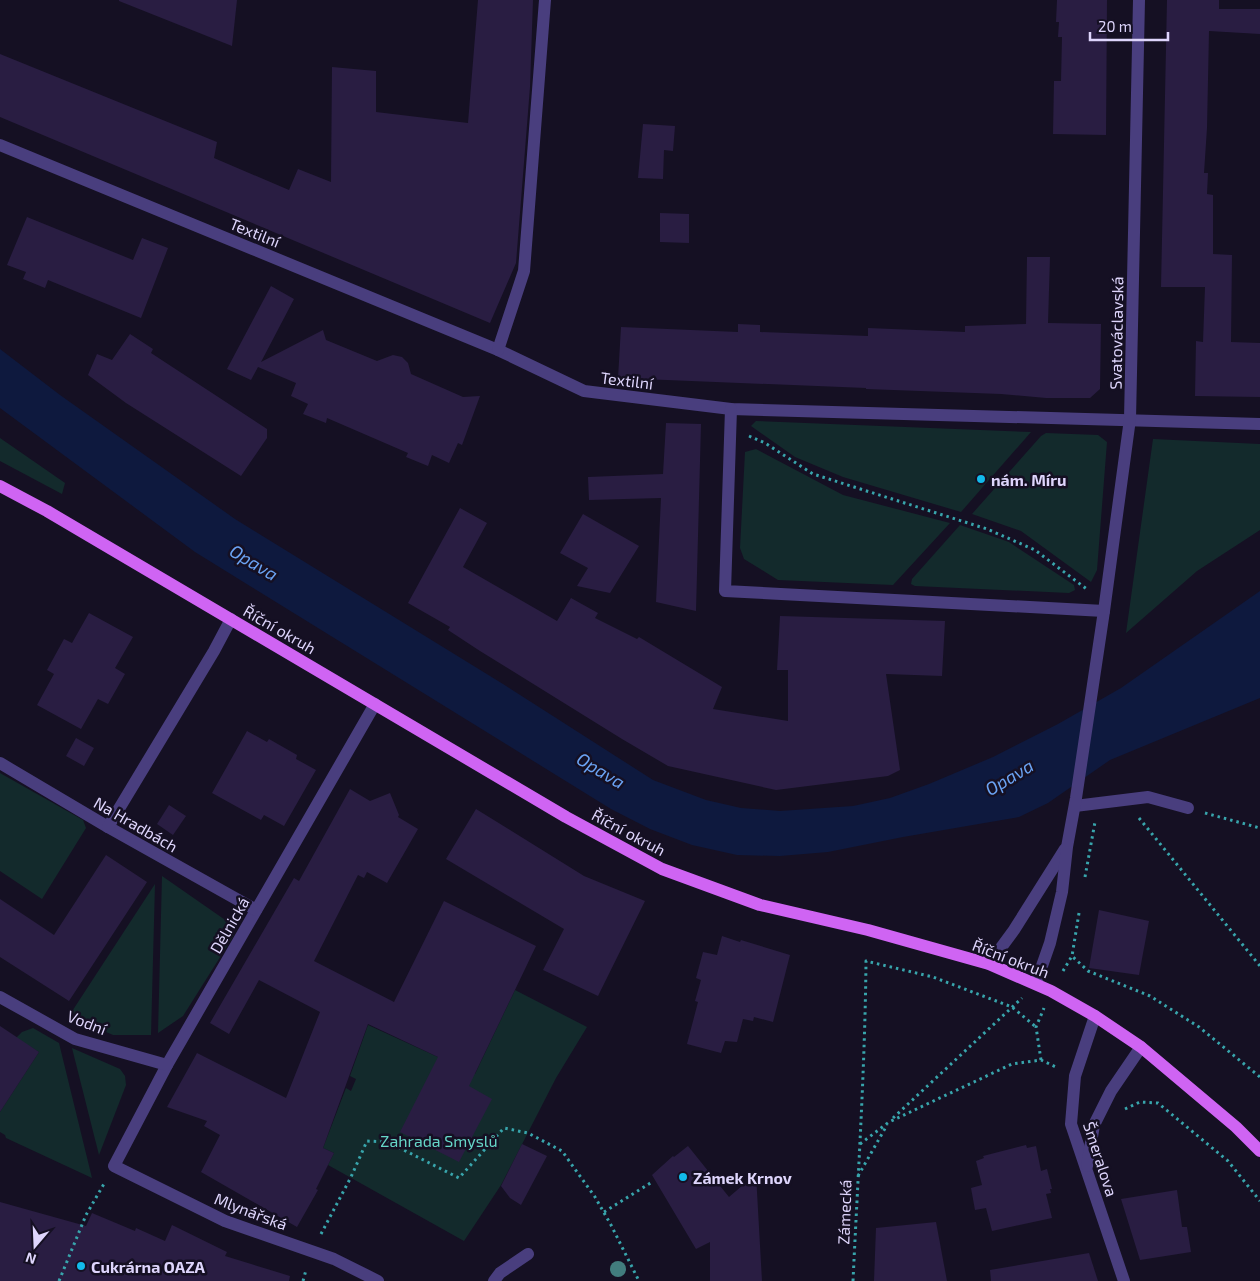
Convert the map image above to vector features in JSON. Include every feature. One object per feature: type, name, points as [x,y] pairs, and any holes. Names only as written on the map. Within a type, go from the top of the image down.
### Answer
[{"type":"main road","name":"Říční okruh","points":[[0,486],[47,511],[566,817],[662,868],[760,905],[868,930],[989,964],[1036,983],[1095,1016],[1141,1047],[1236,1127],[1260,1151]]},
{"type":"street","points":[[498,350],[524,271],[545,0]]},
{"type":"street","name":"Svatováclavská","points":[[1076,802],[1130,419],[1138,0]]},
{"type":"street","name":"Textilní","points":[[0,145],[498,350],[584,391],[731,409]]},
{"type":"street","points":[[1104,611],[725,591],[731,409],[1260,424]]},
{"type":"street","points":[[108,827],[231,619]]},
{"type":"street","name":"Dělnická","points":[[114,1166],[167,1065],[375,704]]},
{"type":"street","name":"Na Hradbách","points":[[0,764],[256,910]]},
{"type":"street","points":[[1036,983],[1050,943],[1062,892],[1067,847],[1076,802],[1098,803],[1148,797],[1188,808]]},
{"type":"street","points":[[989,964],[1014,930],[1067,847]]},
{"type":"street","name":"Vodní","points":[[0,997],[76,1039],[167,1065]]},
{"type":"street","name":"Šmeralova","points":[[1095,1016],[1075,1076],[1071,1124],[1124,1281]]},
{"type":"street","points":[[1086,1166],[1094,1125],[1111,1091],[1141,1047]]},
{"type":"street","name":"Mlynářská","points":[[114,1166],[224,1221],[334,1259],[378,1281]]},
{"type":"street","points":[[494,1281],[500,1273],[528,1254]]},
{"type":"path","points":[[730,427],[765,443],[813,474],[987,528],[1035,550],[1089,590],[1104,611]]},
{"type":"path","points":[[1124,800],[1260,966]]},
{"type":"path","points":[[1085,879],[1098,803]]},
{"type":"path","points":[[1188,808],[1260,828]]},
{"type":"path","points":[[1080,908],[1072,956],[1088,971],[1150,996],[1199,1027],[1260,1077]]},
{"type":"path","name":"Zámecká","points":[[853,1281],[865,1060],[866,961],[933,977],[1012,1008]]},
{"type":"path","points":[[859,1145],[889,1122],[1012,1008],[1036,983]]},
{"type":"path","points":[[1012,1008],[1036,1027]]},
{"type":"path","points":[[858,1177],[889,1122],[1012,1064],[1041,1060],[1075,1076]]},
{"type":"path","points":[[1111,1091],[1140,1102],[1158,1103],[1228,1161],[1260,1201]]},
{"type":"path","points":[[1118,1112],[1140,1102]]},
{"type":"path","points":[[312,1252],[351,1177],[367,1141],[388,1142],[459,1178],[504,1128],[528,1133],[562,1151],[604,1212],[639,1281]]},
{"type":"path","points":[[58,1281],[86,1215],[114,1166]]},
{"type":"path","points":[[604,1212],[652,1182]]},
{"type":"green space","points":[[756,421],[1031,432],[961,512],[843,477],[795,457],[751,426]]},
{"type":"green space","points":[[1046,433],[1098,435],[1107,442],[1097,570],[1091,582],[1021,531],[972,514],[1041,436]]},
{"type":"green space","points":[[0,438],[65,483],[62,494],[0,461]]},
{"type":"green space","points":[[1153,439],[1260,444],[1260,530],[1197,571],[1126,633]]},
{"type":"green space","points":[[756,449],[843,495],[950,523],[893,585],[778,580],[744,559],[740,548],[745,452]]},
{"type":"green space","points":[[960,525],[1009,542],[1074,585],[1075,590],[1069,593],[915,586],[911,584],[912,579]]},
{"type":"green space","points":[[0,773],[83,820],[86,828],[42,899],[0,871]]},
{"type":"green space","points":[[162,876],[231,924],[234,935],[183,1016],[158,1033]]},
{"type":"green space","points":[[155,884],[151,1035],[113,1035],[69,1016]]},
{"type":"green space","name":"Zahrada Smyslů","points":[[515,990],[587,1027],[556,1078],[501,1185],[464,1241],[328,1165],[334,1153],[323,1148],[346,1088],[351,1091],[356,1079],[350,1076],[368,1025],[475,1074]]},
{"type":"green space","points":[[33,1028],[59,1043],[92,1178],[6,1138],[0,1132],[0,1112],[39,1052],[16,1038],[22,1032]]},
{"type":"green space","points":[[72,1048],[120,1069],[125,1076],[126,1085],[99,1155]]},
{"type":"water","name":"Opava","points":[[0,349],[60,395],[235,519],[503,684],[653,780],[706,800],[741,808],[780,811],[853,806],[890,798],[929,784],[993,757],[1058,724],[1121,688],[1260,591],[1260,698],[1110,760],[1048,803],[1019,817],[828,852],[780,856],[737,855],[692,845],[650,829],[611,809],[195,552],[0,408]]},
{"type":"building","points":[[237,0],[232,46],[119,1]]},
{"type":"building","points":[[478,0],[533,0],[530,87],[516,263],[490,323],[0,117],[0,54],[217,142],[214,158],[289,190],[298,169],[331,182],[332,67],[376,71],[376,112],[468,123]]},
{"type":"building","points":[[1057,0],[1107,0],[1106,135],[1053,134],[1054,81],[1061,81],[1062,37],[1058,37],[1059,22],[1056,22]]},
{"type":"building","points":[[1167,0],[1219,0],[1219,9],[1260,9],[1260,34],[1209,31],[1204,173],[1208,173],[1207,194],[1213,195],[1213,254],[1232,255],[1231,342],[1260,343],[1260,397],[1195,396],[1196,341],[1203,342],[1205,287],[1161,287]]},
{"type":"building","points":[[643,124],[675,126],[673,151],[664,150],[663,179],[638,178]]},
{"type":"building","points":[[660,213],[689,214],[689,243],[660,242]]},
{"type":"building","points":[[27,217],[133,260],[142,238],[168,248],[141,318],[48,280],[45,288],[23,279],[26,272],[7,265]]},
{"type":"building","points":[[1027,257],[1050,257],[1048,323],[1101,324],[1100,389],[1090,398],[1046,398],[1001,394],[618,378],[621,327],[738,332],[738,324],[760,325],[760,332],[868,336],[868,328],[965,332],[965,326],[1026,324]]},
{"type":"building","points":[[271,286],[294,299],[261,362],[323,330],[326,340],[377,361],[393,355],[402,357],[408,363],[411,374],[463,397],[480,396],[462,445],[458,443],[449,463],[432,455],[428,466],[406,457],[408,453],[327,418],[326,423],[303,414],[308,404],[291,396],[296,383],[258,367],[251,380],[227,369]]},
{"type":"building","points":[[130,334],[153,349],[151,353],[267,429],[267,438],[241,476],[126,403],[88,375],[97,354],[112,360]]},
{"type":"building","points":[[666,423],[701,424],[696,611],[656,602],[661,498],[589,500],[588,477],[663,474]]},
{"type":"building","points":[[460,508],[487,523],[463,567],[557,621],[571,598],[598,613],[595,618],[637,639],[639,637],[722,687],[713,709],[788,721],[788,670],[777,670],[780,616],[945,621],[942,676],[886,674],[900,770],[888,776],[776,790],[668,766],[622,739],[480,651],[448,630],[450,627],[408,603]]},
{"type":"building","points":[[583,514],[639,546],[610,593],[577,586],[588,568],[560,553]]},
{"type":"building","points":[[89,613],[133,637],[115,668],[125,674],[108,704],[98,699],[81,729],[37,705],[54,674],[47,670],[64,639],[72,643]]},
{"type":"building","points":[[247,731],[267,742],[269,739],[297,755],[296,759],[316,770],[284,826],[264,815],[261,820],[212,793]]},
{"type":"building","points":[[76,738],[94,748],[84,766],[66,756]]},
{"type":"building","points":[[350,789],[370,801],[390,793],[399,815],[398,817],[418,829],[387,883],[367,872],[364,878],[358,875],[314,961],[394,1002],[444,901],[536,946],[469,1086],[492,1099],[459,1162],[400,1132],[438,1057],[368,1024],[323,1148],[334,1153],[316,1189],[318,1190],[297,1227],[201,1172],[220,1135],[204,1126],[207,1121],[167,1107],[197,1053],[286,1098],[320,1012],[259,980],[229,1034],[210,1023],[294,878],[299,881]]},
{"type":"building","points":[[169,805],[186,816],[173,835],[157,824]]},
{"type":"building","points":[[476,809],[584,876],[645,901],[598,996],[543,970],[564,929],[446,859]]},
{"type":"building","points":[[106,855],[147,882],[69,1001],[0,957],[0,899],[54,935]]},
{"type":"building","points":[[1099,910],[1149,921],[1139,975],[1089,968]]},
{"type":"building","points":[[722,936],[790,955],[773,1022],[754,1017],[753,1021],[743,1019],[737,1042],[725,1041],[721,1053],[687,1044],[698,1002],[695,1001],[701,980],[696,978],[703,952],[717,955]]},
{"type":"building","points":[[0,1026],[39,1052],[0,1112]]},
{"type":"building","points":[[522,1144],[547,1156],[521,1205],[510,1198],[501,1186]]},
{"type":"building","points":[[1026,1145],[1027,1148],[1036,1146],[1041,1171],[1047,1169],[1052,1189],[1050,1189],[1051,1193],[1046,1194],[1052,1218],[992,1231],[986,1208],[975,1210],[971,1188],[982,1185],[976,1161],[984,1158],[983,1156]]},
{"type":"building","name":"Zámek Krnov","points":[[688,1146],[729,1197],[756,1174],[762,1281],[710,1281],[710,1242],[696,1249],[652,1175],[673,1156]]},
{"type":"building","points":[[1177,1190],[1182,1227],[1187,1227],[1191,1252],[1140,1260],[1121,1199]]},
{"type":"building","points":[[0,1202],[86,1226],[92,1213],[135,1231],[136,1228],[165,1241],[172,1225],[227,1252],[225,1256],[290,1276],[289,1281],[0,1281]]},
{"type":"building","points":[[936,1222],[947,1281],[874,1281],[876,1228]]},
{"type":"building","points":[[1089,1253],[1098,1281],[991,1281],[990,1270]]},
{"type":"place","name":"nám. Míru","points":[[981,479]]},
{"type":"place","name":"Zámek Krnov","points":[[683,1177]]},
{"type":"place","name":"Cukrárna OAZA","points":[[81,1266]]}]
